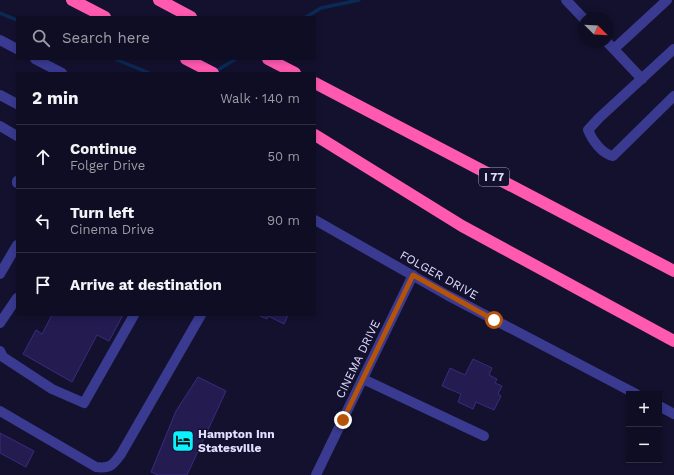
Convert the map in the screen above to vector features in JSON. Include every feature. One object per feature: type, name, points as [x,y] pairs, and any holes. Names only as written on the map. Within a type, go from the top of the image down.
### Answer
[{"type":"highway","points":[[72,0],[103,16]]},
{"type":"highway","points":[[159,0],[189,16]]},
{"type":"highway","points":[[188,60],[211,72]]},
{"type":"highway","points":[[270,60],[293,72]]},
{"type":"highway","name":"I 77","points":[[316,85],[674,271]]},
{"type":"highway","points":[[316,136],[462,226],[674,341]]},
{"type":"street","points":[[566,0],[578,12]]},
{"type":"street","points":[[614,42],[667,0]]},
{"type":"street","points":[[0,40],[16,48]]},
{"type":"street","points":[[613,48],[642,79]]},
{"type":"street","points":[[674,49],[599,118],[588,130],[591,137],[607,155],[614,156],[674,96]]},
{"type":"street","points":[[37,60],[60,72]]},
{"type":"street","points":[[0,95],[16,103]]},
{"type":"street","points":[[0,126],[16,135]]},
{"type":"street","name":"FOLGER DRIVE","points":[[316,221],[413,275],[630,391]]},
{"type":"street","points":[[0,274],[16,247]]},
{"type":"street","name":"CINEMA DRIVE","points":[[316,475],[413,275]]},
{"type":"street","points":[[0,323],[16,299]]},
{"type":"street","points":[[0,351],[3,357],[52,389],[84,403],[133,316]]},
{"type":"street","points":[[0,411],[96,467],[106,468],[114,464],[121,454],[200,316]]},
{"type":"street","points":[[363,379],[484,436]]},
{"type":"street","points":[[662,408],[674,414]]},
{"type":"building","points":[[51,316],[122,316],[109,341],[97,335],[72,382],[23,354],[36,330],[42,334]]},
{"type":"building","points":[[260,316],[268,316],[267,319]]},
{"type":"building","points":[[268,316],[288,316],[284,324]]},
{"type":"building","points":[[473,359],[492,368],[489,375],[497,379],[495,383],[502,386],[498,394],[501,396],[494,410],[476,402],[473,409],[458,402],[461,394],[442,386],[450,368],[465,375]]},
{"type":"building","name":"Hampton Inn Statesville","points":[[198,377],[226,391],[187,475],[158,475],[151,472],[176,411]]},
{"type":"building","points":[[0,433],[34,451],[26,467],[0,453]]},
{"type":"waterway","points":[[308,16],[321,8],[359,0]]},
{"type":"waterway","points":[[0,13],[16,20]]},
{"type":"waterway","points":[[117,60],[147,72]]},
{"type":"waterway","points":[[214,72],[234,60]]},
{"type":"place","name":"Hampton Inn Statesville","points":[[183,441]]},
{"type":"route","points":[[343,420],[413,275],[494,320]]}]
